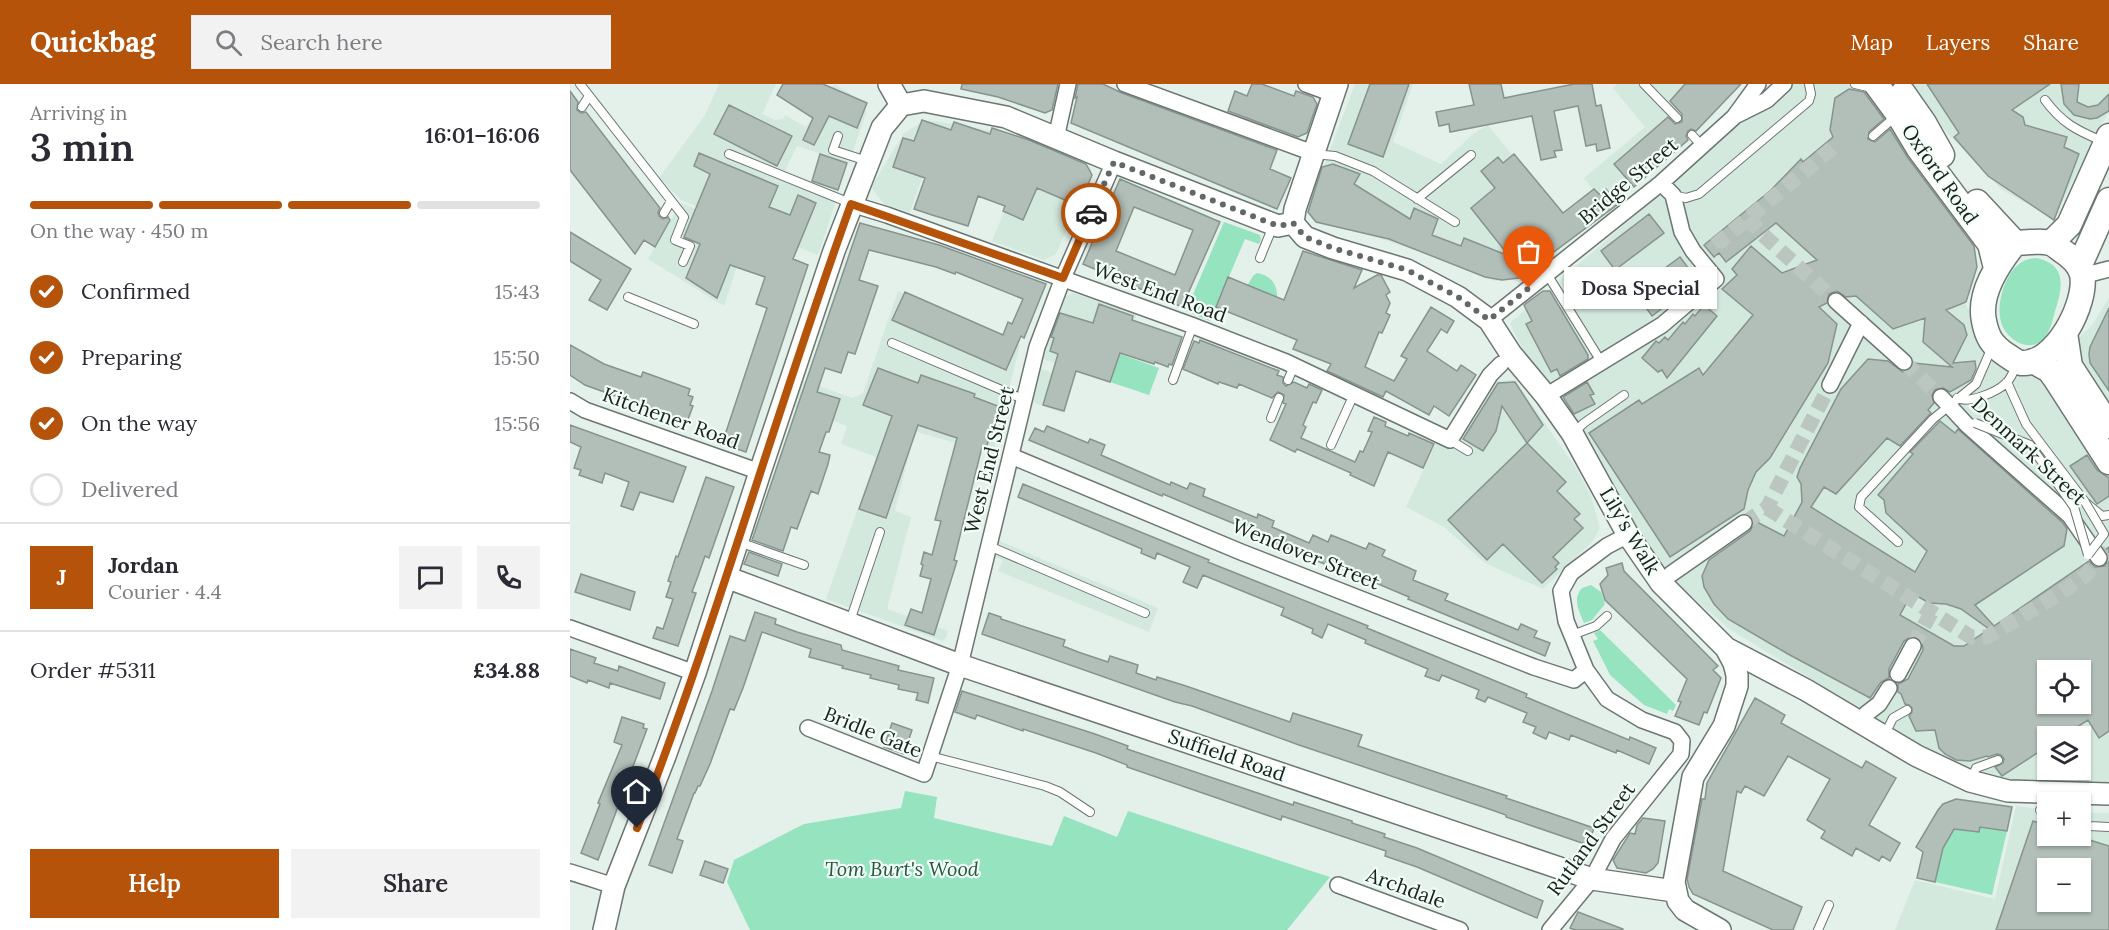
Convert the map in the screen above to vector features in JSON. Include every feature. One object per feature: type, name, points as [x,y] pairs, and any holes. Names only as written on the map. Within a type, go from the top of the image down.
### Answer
[{"type":"main road","name":"Oxford Road","points":[[1884,86],[1919,149],[1990,244],[1996,268]]},
{"type":"main road","name":"Oxford Road","points":[[1884,86],[1924,123],[1930,138],[1953,174],[1993,222],[2015,243]]},
{"type":"main road","points":[[2051,243],[2069,225],[2107,140]]},
{"type":"main road","points":[[2020,369],[2053,350],[2066,333],[2078,305],[2081,271],[2109,200]]},
{"type":"main road","points":[[2081,271],[2067,254],[2051,243],[2015,243],[1996,268],[1988,286],[1982,314],[1986,332],[1993,346],[2020,369],[2049,370],[2099,423]]},
{"type":"main road","points":[[2066,333],[2070,366],[2099,423],[2109,462]]},
{"type":"street","points":[[889,84],[901,105]]},
{"type":"street","points":[[1056,138],[1068,84]]},
{"type":"street","points":[[1125,84],[1318,154]]},
{"type":"street","points":[[1287,219],[1318,154],[1340,87],[1306,84]]},
{"type":"street","name":"Bridge Street","points":[[1734,117],[1758,84]]},
{"type":"street","name":"Bridge Street","points":[[1489,320],[1661,183],[1697,140],[1767,100],[1784,84]]},
{"type":"street","points":[[604,930],[614,886],[695,673],[759,472],[851,204],[882,128],[901,105],[924,101],[1006,117],[1114,162],[1287,219],[1305,237],[1333,248],[1407,270],[1458,297],[1489,320]]},
{"type":"street","name":"West End Street","points":[[924,774],[960,665],[1037,347],[1063,278],[1114,162]]},
{"type":"street","points":[[1546,396],[1662,326],[1716,279],[1693,251],[1682,232],[1673,195],[1661,183]]},
{"type":"street","name":"West End Road","points":[[851,204],[1193,326],[1291,373],[1354,394],[1450,440]]},
{"type":"street","points":[[2081,271],[2109,269]]},
{"type":"street","points":[[1836,300],[1904,362]]},
{"type":"street","name":"Lily's Walk","points":[[1489,320],[1511,354],[1546,396],[1572,433],[1598,478],[1624,537],[1655,588],[1724,650],[1806,690],[1861,721],[1884,737],[1970,782],[2008,791],[2109,794]]},
{"type":"street","points":[[1830,385],[1861,323]]},
{"type":"street","points":[[1450,440],[1490,375],[1501,364]]},
{"type":"street","name":"Denmark Street","points":[[1952,400],[1968,426],[2070,516],[2099,558]]},
{"type":"street","name":"Kitchener Road","points":[[570,401],[585,410],[759,472]]},
{"type":"street","name":"Wendover Street","points":[[1011,456],[1251,556],[1534,668],[1574,680],[1586,670]]},
{"type":"street","points":[[1671,574],[1744,523]]},
{"type":"street","name":"Rutland Street","points":[[1550,930],[1592,879],[1613,839],[1681,754],[1682,741],[1675,732],[1642,720],[1606,699],[1586,670],[1566,621],[1561,591],[1571,573],[1607,546],[1624,537]]},
{"type":"street","name":"Suffield Road","points":[[726,577],[960,665],[1592,879],[1674,891]]},
{"type":"street","points":[[570,628],[695,673]]},
{"type":"street","points":[[1898,674],[1913,646]]},
{"type":"street","points":[[1720,930],[1685,910],[1674,891],[1674,882],[1693,777],[1724,726],[1737,686],[1737,675],[1724,650]]},
{"type":"street","points":[[1724,650],[1732,671],[1724,726]]},
{"type":"street","name":"Lily's Walk","points":[[1737,675],[1751,670],[1806,690]]},
{"type":"street","points":[[1866,714],[1879,704],[1889,688]]},
{"type":"street","name":"Bridle Gate","points":[[808,728],[924,774]]},
{"type":"street","points":[[570,872],[614,886]]},
{"type":"street","name":"Archdale","points":[[1338,885],[1460,930]]},
{"type":"lane","points":[[580,84],[684,217],[675,240],[690,246],[683,262]]},
{"type":"lane","points":[[1644,84],[1677,118]]},
{"type":"lane","points":[[1673,195],[1686,198],[1699,194],[1809,101],[1810,86],[1820,84]]},
{"type":"lane","points":[[1855,84],[1884,86]]},
{"type":"lane","points":[[582,107],[589,96]]},
{"type":"lane","points":[[2044,100],[2057,116],[2076,130],[2107,140]]},
{"type":"lane","points":[[1874,136],[1898,114]]},
{"type":"lane","points":[[838,136],[833,150],[869,162]]},
{"type":"lane","name":"West End Road","points":[[729,154],[851,204]]},
{"type":"lane","points":[[1318,154],[1335,156],[1373,171],[1455,222]]},
{"type":"lane","points":[[1417,199],[1471,154]]},
{"type":"lane","points":[[664,213],[671,201]]},
{"type":"lane","points":[[1260,258],[1287,219]]},
{"type":"lane","points":[[1547,274],[1602,363]]},
{"type":"lane","points":[[628,297],[693,324]]},
{"type":"lane","points":[[1173,380],[1193,326]]},
{"type":"lane","points":[[892,343],[1025,400]]},
{"type":"lane","points":[[1898,542],[1859,507],[1861,497],[1952,400],[1976,384],[1993,346]]},
{"type":"lane","points":[[1952,400],[1967,400],[1995,390],[2020,369]]},
{"type":"lane","points":[[1952,400],[1958,404],[1962,413],[1975,423],[2030,445],[2074,507],[2088,555],[2104,534],[2085,502],[2026,424],[2020,369]]},
{"type":"lane","points":[[1331,445],[1354,394]]},
{"type":"lane","points":[[1572,433],[1624,395]]},
{"type":"lane","points":[[1270,418],[1279,398]]},
{"type":"lane","points":[[1450,440],[1468,451]]},
{"type":"lane","points":[[2085,502],[2102,516],[2109,515]]},
{"type":"lane","points":[[850,623],[880,532]]},
{"type":"lane","points":[[738,541],[804,565]]},
{"type":"lane","points":[[989,546],[1145,613]]},
{"type":"lane","points":[[1572,636],[1596,626],[1607,616]]},
{"type":"lane","points":[[1884,737],[1893,718],[1907,710]]},
{"type":"lane","points":[[930,756],[1046,786],[1060,792],[1090,812]]},
{"type":"lane","points":[[1970,782],[1976,768],[1998,760]]},
{"type":"lane","points":[[2091,826],[2109,826]]},
{"type":"lane","points":[[1818,930],[1829,905]]},
{"type":"shaded area","points":[[719,84],[776,84],[762,114],[775,120],[783,119],[785,115],[806,127],[834,84],[864,102],[866,113],[849,163],[797,146],[785,171],[839,192],[818,255],[681,200],[659,178],[705,115]]},
{"type":"shaded area","points":[[1355,84],[1413,84],[1393,142],[1441,164],[1473,134],[1488,125],[1575,233],[1512,279],[1495,281],[1459,265],[1312,219],[1302,205],[1323,168]]},
{"type":"shaded area","points":[[1617,84],[1735,84],[1606,206],[1584,178],[1645,127],[1613,88]]},
{"type":"shaded area","points":[[1773,84],[1855,84],[1957,235],[1963,297],[1986,350],[2042,374],[2092,325],[2109,298],[2109,788],[2001,785],[1946,765],[1861,709],[1729,629],[1658,567],[1521,346],[1510,323],[1646,206]]},
{"type":"shaded area","points":[[1911,84],[2109,84],[2109,111],[2054,218],[2002,190],[1930,115]]},
{"type":"shaded area","points":[[934,121],[1020,135],[1022,139],[1032,142],[1034,137],[1086,161],[1092,171],[1056,254],[1044,260],[992,241],[1006,207],[923,175],[910,212],[885,205],[871,187],[904,133],[922,122]]},
{"type":"shaded area","points":[[681,203],[749,230],[724,306],[648,259]]},
{"type":"shaded area","points":[[898,291],[1020,345],[993,454],[917,432],[912,443],[895,511],[911,517],[887,609],[948,631],[946,638],[942,641],[826,599],[876,457],[841,444],[847,426],[792,406],[801,380],[853,398],[863,393]]},
{"type":"shaded area","points":[[1073,293],[1137,314],[1110,382],[1040,358],[1059,300]]},
{"type":"shaded area","points":[[1038,368],[1074,380],[1062,413],[1030,401]]},
{"type":"shaded area","points":[[1515,380],[1578,471],[1591,496],[1600,528],[1592,542],[1543,589],[1485,563],[1444,527],[1406,507],[1436,443],[1451,450],[1496,381]]},
{"type":"shaded area","points":[[995,539],[1158,608],[1149,632],[998,571],[1003,560],[991,555]]},
{"type":"shaded area","points":[[2016,806],[2037,809],[2037,846],[2091,846],[2091,813],[2109,813],[2109,930],[1895,930],[1915,880],[1995,899]]},
{"type":"green space","points":[[1224,222],[1260,235],[1261,240],[1259,244],[1245,239],[1210,321],[1186,311]]},
{"type":"green space","points":[[2036,258],[2053,265],[2061,284],[2052,324],[2046,335],[2039,342],[2027,345],[2016,341],[2006,332],[2000,320],[2000,302],[2005,284],[2014,269],[2029,259]]},
{"type":"green space","points":[[1257,273],[1272,281],[1276,288],[1277,298],[1247,286]]},
{"type":"green space","points":[[1120,354],[1159,368],[1149,395],[1110,382]]},
{"type":"green space","points":[[1591,585],[1601,592],[1605,604],[1592,620],[1584,623],[1577,605],[1577,596],[1582,588]]},
{"type":"green space","points":[[1600,630],[1676,705],[1673,711],[1669,709],[1667,714],[1644,705],[1610,675],[1593,641],[1598,639],[1594,633]]},
{"type":"green space","name":"Tom Burt's Wood","points":[[905,791],[937,797],[934,818],[1052,846],[1064,816],[1117,837],[1128,811],[1330,877],[1287,930],[750,930],[727,882],[734,860],[804,824],[901,808]]},
{"type":"green space","points":[[1957,823],[1963,830],[1979,832],[1980,827],[2007,831],[1992,895],[1935,882],[1941,851]]},
{"type":"building","points":[[783,84],[823,84],[867,103],[857,128],[829,116],[814,145],[803,140],[813,118],[777,95]]},
{"type":"building","points":[[962,84],[1058,84],[1052,110],[1045,113],[998,97],[961,89]]},
{"type":"building","points":[[1078,84],[1103,84],[1277,150],[1270,169],[1291,178],[1277,209],[1071,123]]},
{"type":"building","points":[[1252,84],[1262,84],[1294,96],[1296,91],[1313,97],[1317,104],[1307,133],[1298,137],[1228,111],[1235,91],[1247,96]]},
{"type":"building","points":[[1370,84],[1409,84],[1383,157],[1348,144]]},
{"type":"building","points":[[1469,84],[1501,84],[1504,98],[1574,84],[1592,84],[1596,106],[1601,105],[1610,148],[1597,151],[1596,144],[1586,146],[1578,106],[1554,111],[1562,150],[1554,151],[1556,157],[1541,160],[1532,116],[1450,132],[1449,124],[1439,126],[1436,112],[1474,105]]},
{"type":"building","points":[[1685,84],[1741,84],[1696,131],[1691,129],[1688,131],[1686,136],[1688,140],[1634,187],[1614,164],[1668,117],[1675,124],[1682,122],[1682,114],[1670,101]]},
{"type":"building","points":[[1927,84],[2050,84],[2012,110],[2023,117],[2025,125],[2067,137],[2064,147],[2079,154],[2054,220],[1988,176],[1954,137],[1959,133]]},
{"type":"building","points":[[2061,84],[2079,84],[2077,102],[2088,107],[2098,105],[2109,94],[2109,111],[2090,119],[2074,115],[2064,104]]},
{"type":"building","points":[[1849,89],[1864,92],[1884,119],[1869,132],[1868,139],[1875,142],[1890,129],[1908,158],[1974,246],[1977,267],[1966,302],[1946,310],[1964,325],[1967,335],[1953,363],[1975,361],[1976,369],[1971,380],[1950,392],[1943,388],[1935,390],[1932,395],[1934,403],[1928,410],[1931,413],[1900,446],[1887,438],[1836,494],[1824,487],[1811,507],[1915,572],[1927,551],[1886,513],[1884,500],[1878,495],[1913,454],[1910,452],[1940,421],[1955,433],[1958,429],[2067,529],[2064,546],[1975,605],[1994,626],[2089,561],[2095,567],[2105,566],[2109,558],[2109,731],[2099,738],[2088,720],[2079,726],[2037,726],[2037,753],[2002,776],[1995,767],[2003,763],[2004,759],[2001,755],[1970,761],[1956,760],[1939,748],[1935,730],[1916,731],[1909,716],[1912,708],[1905,704],[1898,692],[1898,684],[1908,679],[1923,650],[1922,641],[1918,638],[1912,636],[1904,641],[1889,669],[1889,678],[1881,682],[1870,698],[1728,619],[1714,604],[1704,587],[1702,576],[1709,560],[1750,531],[1755,521],[1784,536],[1802,502],[1801,484],[1797,477],[1800,468],[1841,389],[1868,359],[1888,361],[1903,372],[1911,369],[1914,363],[1952,367],[1923,342],[1925,318],[1893,329],[1856,296],[1846,297],[1837,291],[1829,294],[1827,303],[1819,307],[1837,324],[1828,363],[1770,458],[1756,472],[1748,490],[1744,509],[1670,557],[1589,433],[1639,400],[1642,404],[1699,368],[1703,375],[1753,315],[1722,289],[1737,275],[1732,269],[1751,246],[1782,273],[1817,260],[1776,223],[1726,262],[1719,253],[1714,257],[1704,245],[1771,190],[1801,159],[1803,162],[1833,137],[1830,130],[1835,98]],"holes":[[[1912,593],[1929,603],[1946,604],[1961,609],[1989,629],[1964,646],[1954,646],[1900,615]]]},
{"type":"building","points":[[570,91],[578,102],[577,110],[581,113],[586,112],[660,208],[659,216],[663,219],[668,217],[670,220],[655,247],[644,240],[635,254],[570,170]]},
{"type":"building","points":[[729,105],[792,136],[777,166],[714,134]]},
{"type":"building","points":[[922,120],[951,130],[954,122],[990,134],[992,128],[1029,140],[1086,164],[1092,175],[1079,206],[1037,188],[1023,220],[1003,211],[1005,206],[978,196],[968,226],[914,209],[925,178],[893,167],[903,138],[914,141]]},
{"type":"building","points":[[699,153],[778,186],[769,207],[790,215],[798,195],[816,203],[793,259],[808,265],[746,452],[722,444],[767,308],[756,304],[765,277],[730,265],[717,298],[686,278],[700,244],[684,237],[710,174],[694,166]]},
{"type":"building","points":[[820,154],[847,163],[838,190],[812,181]]},
{"type":"building","points":[[1514,154],[1563,213],[1594,189],[1599,194],[1606,189],[1618,204],[1519,278],[1502,280],[1485,277],[1389,239],[1316,222],[1308,212],[1322,167],[1333,164],[1360,174],[1354,184],[1410,219],[1414,208],[1438,219],[1432,235],[1461,246],[1464,238],[1509,256],[1471,208],[1495,188],[1481,171],[1498,157],[1503,163]]},
{"type":"building","points":[[1120,179],[1220,222],[1182,307],[1083,264]],"holes":[[[1134,207],[1193,230],[1175,275],[1116,251]]]},
{"type":"building","points":[[1649,214],[1664,233],[1615,270],[1601,251]]},
{"type":"building","points":[[860,223],[939,245],[1046,284],[1024,338],[1021,336],[1006,370],[892,320],[905,292],[1003,335],[1008,322],[1012,324],[1023,299],[956,272],[955,274],[869,250],[859,280],[878,286],[855,354],[848,352],[841,373],[825,368],[817,392],[840,399],[829,432],[826,432],[819,452],[830,455],[828,464],[818,494],[811,491],[797,529],[791,527],[783,551],[752,540]]},
{"type":"building","points":[[570,232],[631,269],[607,310],[589,300],[601,280],[570,261]]},
{"type":"building","points":[[1303,251],[1362,270],[1354,288],[1381,275],[1390,292],[1386,295],[1390,303],[1386,313],[1390,315],[1382,333],[1379,332],[1365,367],[1394,381],[1407,359],[1401,356],[1431,307],[1454,321],[1447,333],[1441,329],[1427,351],[1457,371],[1461,365],[1476,375],[1449,416],[1434,406],[1429,415],[1386,391],[1383,397],[1327,371],[1331,364],[1293,349],[1297,340],[1216,307],[1228,277],[1284,300]]},
{"type":"building","points":[[1680,257],[1698,281],[1652,316],[1634,291]]},
{"type":"building","points":[[1543,291],[1550,291],[1588,355],[1588,359],[1560,376],[1557,369],[1551,372],[1526,324],[1532,321],[1524,305]]},
{"type":"building","points":[[1099,304],[1133,316],[1132,320],[1182,337],[1172,365],[1169,364],[1168,367],[1155,362],[1154,364],[1120,353],[1110,382],[1076,371],[1064,411],[1043,405],[1058,354],[1050,351],[1054,338],[1051,337],[1060,313],[1093,323]]},
{"type":"building","points":[[1704,305],[1717,316],[1667,378],[1662,370],[1658,372],[1642,358],[1656,341],[1659,343],[1665,337],[1668,340],[1683,322],[1685,324],[1693,314],[1695,316]]},
{"type":"building","points":[[2109,308],[2109,391],[2090,363],[2089,354],[2090,347]]},
{"type":"building","points":[[1200,340],[1279,371],[1277,375],[1283,377],[1283,383],[1286,386],[1294,382],[1307,388],[1309,384],[1322,390],[1316,403],[1313,402],[1303,425],[1306,427],[1301,438],[1355,462],[1360,451],[1363,452],[1372,432],[1368,431],[1374,417],[1386,422],[1385,426],[1434,444],[1423,468],[1388,452],[1374,486],[1297,449],[1295,452],[1270,440],[1286,404],[1283,403],[1284,395],[1278,392],[1272,398],[1239,384],[1237,388],[1219,382],[1218,384],[1183,369],[1194,341],[1199,343]]},
{"type":"building","points":[[570,345],[604,364],[641,377],[643,372],[690,389],[688,395],[693,397],[690,405],[693,406],[687,422],[585,385],[570,375]]},
{"type":"building","points":[[878,368],[918,383],[921,375],[975,394],[974,397],[1000,407],[986,448],[982,447],[954,560],[957,561],[934,635],[905,625],[911,609],[922,613],[931,579],[920,576],[923,565],[921,564],[924,552],[932,555],[941,521],[935,520],[957,438],[918,425],[886,518],[859,509],[892,416],[863,405]]},
{"type":"building","points":[[1515,382],[1543,425],[1527,443],[1502,406],[1496,431],[1483,451],[1463,439],[1498,383]]},
{"type":"building","points":[[1587,382],[1594,394],[1590,395],[1595,404],[1574,414],[1563,397]]},
{"type":"building","points":[[570,425],[686,467],[673,502],[640,492],[633,510],[621,506],[629,482],[605,473],[602,483],[579,475],[581,470],[574,468],[581,447],[570,442]]},
{"type":"building","points":[[1047,426],[1088,443],[1090,439],[1105,445],[1101,455],[1170,485],[1171,482],[1187,489],[1190,483],[1205,489],[1203,496],[1257,518],[1258,514],[1274,521],[1272,527],[1309,543],[1313,535],[1328,542],[1331,535],[1366,549],[1369,543],[1385,550],[1382,556],[1416,571],[1413,580],[1448,594],[1445,600],[1518,630],[1521,624],[1537,631],[1534,637],[1550,643],[1545,656],[1408,599],[1409,597],[1337,566],[1336,569],[1235,526],[1235,524],[1029,440],[1035,428],[1044,432]]},
{"type":"building","points":[[1527,443],[1566,482],[1557,491],[1580,514],[1574,519],[1583,528],[1553,557],[1559,563],[1555,567],[1557,569],[1542,583],[1503,544],[1487,560],[1448,520]]},
{"type":"building","points":[[2087,455],[2097,470],[2109,478],[2109,496],[2097,504],[2070,466]]},
{"type":"building","points":[[706,477],[734,487],[709,558],[705,556],[692,592],[696,593],[678,646],[653,638],[657,627],[663,629],[673,599],[666,597],[671,582],[668,581]]},
{"type":"building","points":[[1023,484],[1368,626],[1367,628],[1527,694],[1526,697],[1545,705],[1629,740],[1630,737],[1656,748],[1649,764],[1617,750],[1616,753],[1571,735],[1569,740],[1549,732],[1546,739],[1533,733],[1536,727],[1523,722],[1527,713],[1488,697],[1485,702],[1476,698],[1479,690],[1442,675],[1439,681],[1425,676],[1428,669],[1365,643],[1366,640],[1328,624],[1322,638],[1312,633],[1313,629],[1281,615],[1284,608],[1203,575],[1197,588],[1183,582],[1190,567],[1157,553],[1155,559],[1141,553],[1142,549],[1018,497]]},
{"type":"building","points":[[749,552],[782,564],[778,576],[744,564]]},
{"type":"building","points":[[1622,563],[1624,571],[1718,666],[1713,670],[1721,678],[1707,713],[1704,712],[1699,725],[1675,716],[1687,679],[1605,600],[1600,584],[1608,575],[1606,568]]},
{"type":"building","points":[[581,574],[635,592],[630,610],[575,592]]},
{"type":"building","points":[[755,612],[776,619],[775,624],[841,645],[842,650],[899,666],[898,670],[934,678],[928,703],[916,700],[918,693],[898,689],[899,685],[870,678],[871,675],[809,657],[811,649],[762,632],[734,710],[730,709],[710,764],[700,786],[694,793],[677,839],[683,841],[672,873],[649,865],[730,636],[745,641]]},
{"type":"building","points":[[989,613],[1065,640],[1063,646],[1078,652],[1108,662],[1110,656],[1138,665],[1136,673],[1156,680],[1157,677],[1186,686],[1290,722],[1293,713],[1362,735],[1358,746],[1594,828],[1588,845],[982,634]]},
{"type":"building","points":[[570,649],[596,658],[594,663],[618,671],[619,666],[665,683],[660,699],[610,683],[609,688],[570,676]]},
{"type":"building","points":[[962,691],[1095,734],[1128,746],[1127,749],[1293,805],[1294,802],[1352,821],[1352,823],[1385,834],[1384,837],[1417,848],[1543,901],[1537,918],[1417,867],[1385,856],[1386,851],[1282,816],[1281,820],[1023,729],[1023,731],[977,715],[975,719],[955,712]]},
{"type":"building","points":[[1755,698],[1785,715],[1781,723],[1862,768],[1866,761],[1896,778],[1869,825],[1900,843],[1890,861],[1882,856],[1879,861],[1856,848],[1852,856],[1821,838],[1825,831],[1807,820],[1830,779],[1788,756],[1764,796],[1745,786],[1741,793],[1737,791],[1723,871],[1802,907],[1793,930],[1773,930],[1693,894],[1687,879],[1707,783]]},
{"type":"building","points":[[622,717],[644,724],[643,728],[647,729],[598,860],[581,853],[600,804],[598,803],[622,745],[614,742]]},
{"type":"building","points":[[892,723],[912,730],[904,754],[884,747]]},
{"type":"building","points":[[1956,799],[2012,807],[2007,831],[1980,827],[1979,832],[1954,829],[1943,848],[1935,882],[1917,878],[1923,852],[1916,847],[1943,804]]},
{"type":"building","points":[[1643,818],[1665,821],[1658,863],[1646,873],[1617,868],[1613,860],[1630,833],[1635,834],[1637,825]]},
{"type":"building","points":[[2033,821],[2037,822],[2037,846],[2091,846],[2091,840],[2109,846],[2109,930],[1996,930]]},
{"type":"building","points":[[705,861],[728,869],[723,883],[700,875]]},
{"type":"building","points":[[1578,912],[1623,929],[1623,930],[1570,928]]},
{"type":"tunnel","points":[[1716,235],[1721,241],[1836,145]]},
{"type":"tunnel","points":[[1748,218],[1762,234],[1836,301]]},
{"type":"tunnel","points":[[1904,362],[1941,397]]},
{"type":"tunnel","points":[[1744,523],[1767,508],[1830,385]]},
{"type":"tunnel","points":[[1767,508],[1971,637],[1987,637],[2062,592],[2086,575],[2099,558],[2109,552]]},
{"type":"tunnel","points":[[1913,646],[1931,613]]},
{"type":"way so far","points":[[1091,213],[1114,162],[1278,226],[1293,223],[1305,237],[1333,248],[1407,270],[1458,297],[1489,320],[1529,288]]},
{"type":"place","name":"Dosa Special","points":[[1529,288]]},
{"type":"route","points":[[637,828],[695,673],[759,472],[851,204],[1063,278],[1091,213]]}]
